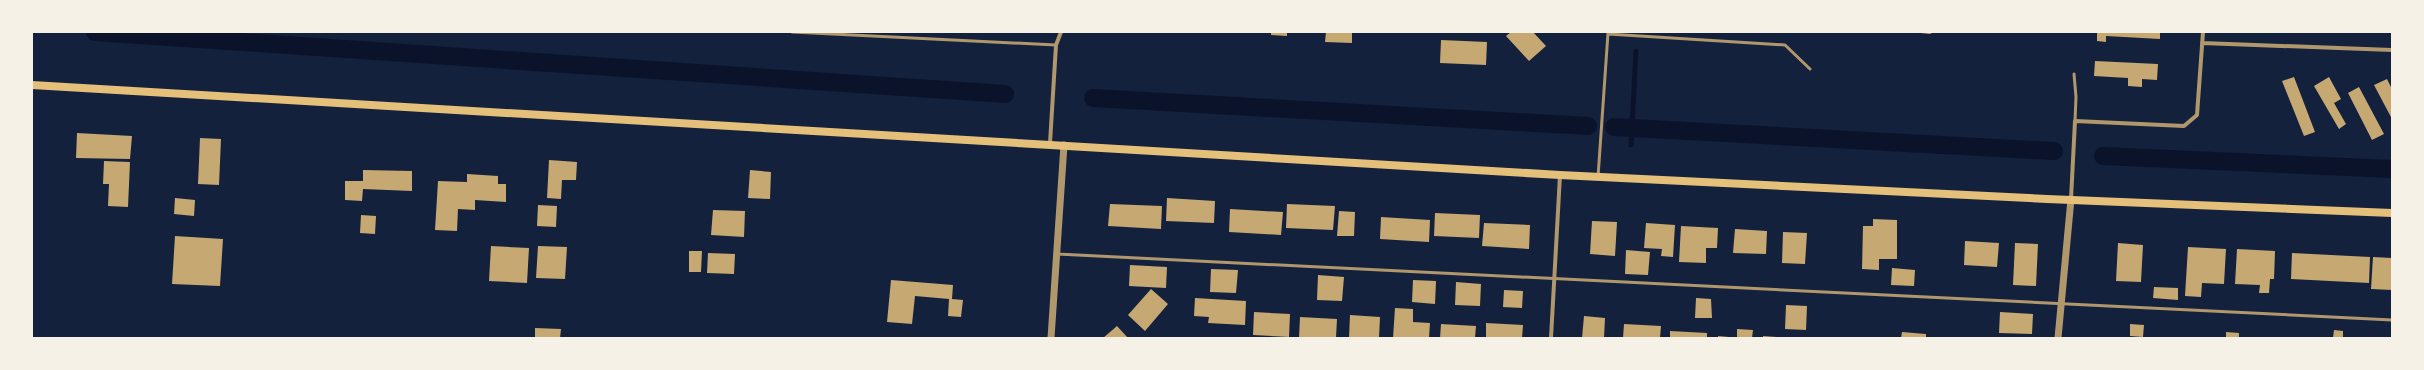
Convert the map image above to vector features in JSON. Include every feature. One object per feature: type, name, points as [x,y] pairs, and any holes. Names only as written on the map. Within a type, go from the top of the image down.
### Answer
[{"type":"main road","points":[[32,85],[1050,143],[1560,175],[2392,213]]},
{"type":"street","points":[[1050,143],[1056,45],[1060,32]]},
{"type":"street","points":[[2058,338],[2071,199],[2075,122],[2184,126],[2197,115],[2202,32]]},
{"type":"street","points":[[2202,43],[2392,50]]},
{"type":"street","points":[[1051,338],[1064,145]]},
{"type":"street","points":[[1550,338],[1560,175]]},
{"type":"lane","points":[[792,32],[1056,45]]},
{"type":"lane","points":[[1598,177],[1608,33],[1785,45],[1810,69]]},
{"type":"lane","points":[[2074,74],[2076,97],[2075,122]]},
{"type":"lane","points":[[1057,254],[1554,280],[2392,320]]},
{"type":"building","points":[[1271,32],[1287,32],[1287,36],[1271,35]]},
{"type":"building","points":[[1326,32],[1352,32],[1352,43],[1325,42]]},
{"type":"building","points":[[1511,32],[1533,32],[1546,46],[1529,61],[1506,36]]},
{"type":"building","points":[[1911,32],[1934,32],[1930,34]]},
{"type":"building","points":[[2097,32],[2160,32],[2160,39],[2106,36],[2106,42],[2097,41]]},
{"type":"building","points":[[1441,40],[1487,42],[1486,65],[1440,63]]},
{"type":"building","points":[[2095,61],[2158,64],[2157,80],[2142,79],[2142,87],[2128,86],[2128,78],[2094,76]]},
{"type":"building","points":[[2294,77],[2315,132],[2304,136],[2282,81]]},
{"type":"building","points":[[2329,77],[2341,99],[2334,103],[2346,124],[2339,129],[2314,86]]},
{"type":"building","points":[[2387,79],[2392,89],[2392,119],[2374,85]]},
{"type":"building","points":[[2359,87],[2384,134],[2372,140],[2348,93]]},
{"type":"building","points":[[77,133],[132,136],[130,159],[76,158]]},
{"type":"building","points":[[200,138],[221,139],[219,185],[198,184]]},
{"type":"building","points":[[549,160],[577,162],[576,180],[562,180],[561,199],[547,198]]},
{"type":"building","points":[[104,161],[130,162],[128,207],[108,206],[109,184],[103,184]]},
{"type":"building","points":[[363,170],[412,171],[412,191],[363,189],[362,201],[345,200],[345,181],[363,181]]},
{"type":"building","points":[[750,170],[771,172],[770,199],[748,198]]},
{"type":"building","points":[[467,174],[498,176],[498,184],[506,184],[506,202],[475,200],[475,210],[458,209],[457,231],[435,230],[438,181],[467,182]]},
{"type":"building","points":[[175,198],[195,200],[194,216],[174,214]]},
{"type":"building","points":[[1167,198],[1215,201],[1214,223],[1166,221]]},
{"type":"building","points":[[1110,204],[1162,206],[1161,229],[1108,226]]},
{"type":"building","points":[[1287,204],[1335,206],[1333,230],[1286,228]]},
{"type":"building","points":[[538,205],[557,206],[556,227],[537,226]]},
{"type":"building","points":[[1230,209],[1283,212],[1281,235],[1229,232]]},
{"type":"building","points":[[713,210],[745,211],[744,237],[711,235]]},
{"type":"building","points":[[1339,211],[1355,212],[1354,236],[1337,236]]},
{"type":"building","points":[[1435,213],[1480,215],[1479,238],[1434,236]]},
{"type":"building","points":[[361,215],[376,216],[375,234],[360,233]]},
{"type":"building","points":[[1381,217],[1430,220],[1429,242],[1380,239]]},
{"type":"building","points":[[1873,219],[1897,220],[1897,259],[1879,259],[1879,270],[1862,269],[1863,226],[1873,226]]},
{"type":"building","points":[[1592,221],[1617,222],[1615,256],[1590,254]]},
{"type":"building","points":[[1484,223],[1530,225],[1529,249],[1482,246]]},
{"type":"building","points":[[1646,223],[1675,225],[1673,257],[1661,256],[1662,249],[1644,248]]},
{"type":"building","points":[[1681,226],[1718,228],[1717,248],[1706,248],[1706,263],[1679,262]]},
{"type":"building","points":[[1735,229],[1767,231],[1766,254],[1733,253]]},
{"type":"building","points":[[1783,232],[1807,233],[1805,264],[1782,263]]},
{"type":"building","points":[[175,236],[223,239],[220,286],[172,284]]},
{"type":"building","points":[[1965,241],[1999,243],[1997,267],[1964,265]]},
{"type":"building","points":[[2015,243],[2038,244],[2036,286],[2013,285]]},
{"type":"building","points":[[2118,243],[2143,245],[2141,282],[2116,281]]},
{"type":"building","points":[[491,246],[529,248],[527,283],[489,281]]},
{"type":"building","points":[[538,246],[567,247],[565,279],[536,278]]},
{"type":"building","points":[[2188,247],[2226,249],[2224,284],[2202,283],[2201,297],[2185,296]]},
{"type":"building","points":[[2237,249],[2275,251],[2274,279],[2270,279],[2269,293],[2259,293],[2260,285],[2235,284]]},
{"type":"building","points":[[1626,250],[1650,252],[1648,275],[1625,274]]},
{"type":"building","points":[[689,251],[702,251],[701,272],[689,272]]},
{"type":"building","points":[[708,253],[735,254],[734,274],[707,273]]},
{"type":"building","points":[[2292,253],[2370,257],[2369,283],[2291,279]]},
{"type":"building","points":[[2373,257],[2392,258],[2392,290],[2371,289]]},
{"type":"building","points":[[1130,265],[1167,267],[1166,288],[1129,286]]},
{"type":"building","points":[[1892,268],[1915,270],[1914,286],[1891,285]]},
{"type":"building","points":[[1211,269],[1238,270],[1236,293],[1210,292]]},
{"type":"building","points":[[1318,275],[1344,277],[1342,301],[1317,300]]},
{"type":"building","points":[[891,280],[953,285],[952,299],[963,300],[961,317],[948,316],[949,299],[915,296],[912,324],[887,322]]},
{"type":"building","points":[[1413,280],[1436,281],[1435,304],[1412,302]]},
{"type":"building","points":[[1456,282],[1481,284],[1480,306],[1455,305]]},
{"type":"building","points":[[2154,287],[2178,288],[2178,300],[2153,298]]},
{"type":"building","points":[[1151,289],[1168,304],[1145,331],[1128,315]]},
{"type":"building","points":[[1504,290],[1523,291],[1522,308],[1503,307]]},
{"type":"building","points":[[1195,298],[1246,301],[1245,325],[1208,323],[1209,317],[1194,316]]},
{"type":"building","points":[[1696,298],[1711,299],[1712,318],[1695,318]]},
{"type":"building","points":[[1786,305],[1807,306],[1806,330],[1785,329]]},
{"type":"building","points":[[1395,308],[1413,309],[1413,322],[1430,323],[1429,338],[1393,338]]},
{"type":"building","points":[[1254,312],[1290,314],[1289,337],[1253,335]]},
{"type":"building","points":[[2000,312],[2033,314],[2032,334],[1999,333]]},
{"type":"building","points":[[1350,315],[1380,317],[1379,338],[1349,338]]},
{"type":"building","points":[[1584,316],[1605,318],[1604,338],[1582,338]]},
{"type":"building","points":[[1300,317],[1337,319],[1336,338],[1299,338]]},
{"type":"building","points":[[1486,323],[1523,325],[1522,338],[1486,338]]},
{"type":"building","points":[[1441,324],[1476,326],[1475,338],[1440,338]]},
{"type":"building","points":[[1624,324],[1661,326],[1660,338],[1623,338]]},
{"type":"building","points":[[2130,324],[2144,325],[2143,337],[2130,336]]},
{"type":"building","points":[[1117,326],[1128,338],[1103,338]]},
{"type":"building","points":[[535,328],[561,329],[560,338],[535,338]]},
{"type":"building","points":[[1737,329],[1753,330],[1752,338],[1737,338]]},
{"type":"building","points":[[2334,330],[2343,331],[2343,338],[2333,338]]},
{"type":"building","points":[[1670,331],[1707,333],[1707,338],[1670,338]]},
{"type":"building","points":[[1902,332],[1926,334],[1926,338],[1901,338]]},
{"type":"building","points":[[2226,332],[2239,333],[2239,338],[2226,338]]},
{"type":"building","points":[[1718,336],[1729,337],[1729,338],[1718,338]]},
{"type":"building","points":[[1763,336],[1777,337],[1777,338],[1763,338]]},
{"type":"waterway","points":[[95,32],[1005,94]]},
{"type":"waterway","points":[[1631,145],[1636,51]]},
{"type":"waterway","points":[[1093,98],[1588,126]]},
{"type":"waterway","points":[[1614,127],[2054,151]]},
{"type":"waterway","points":[[2103,156],[2392,169]]}]
